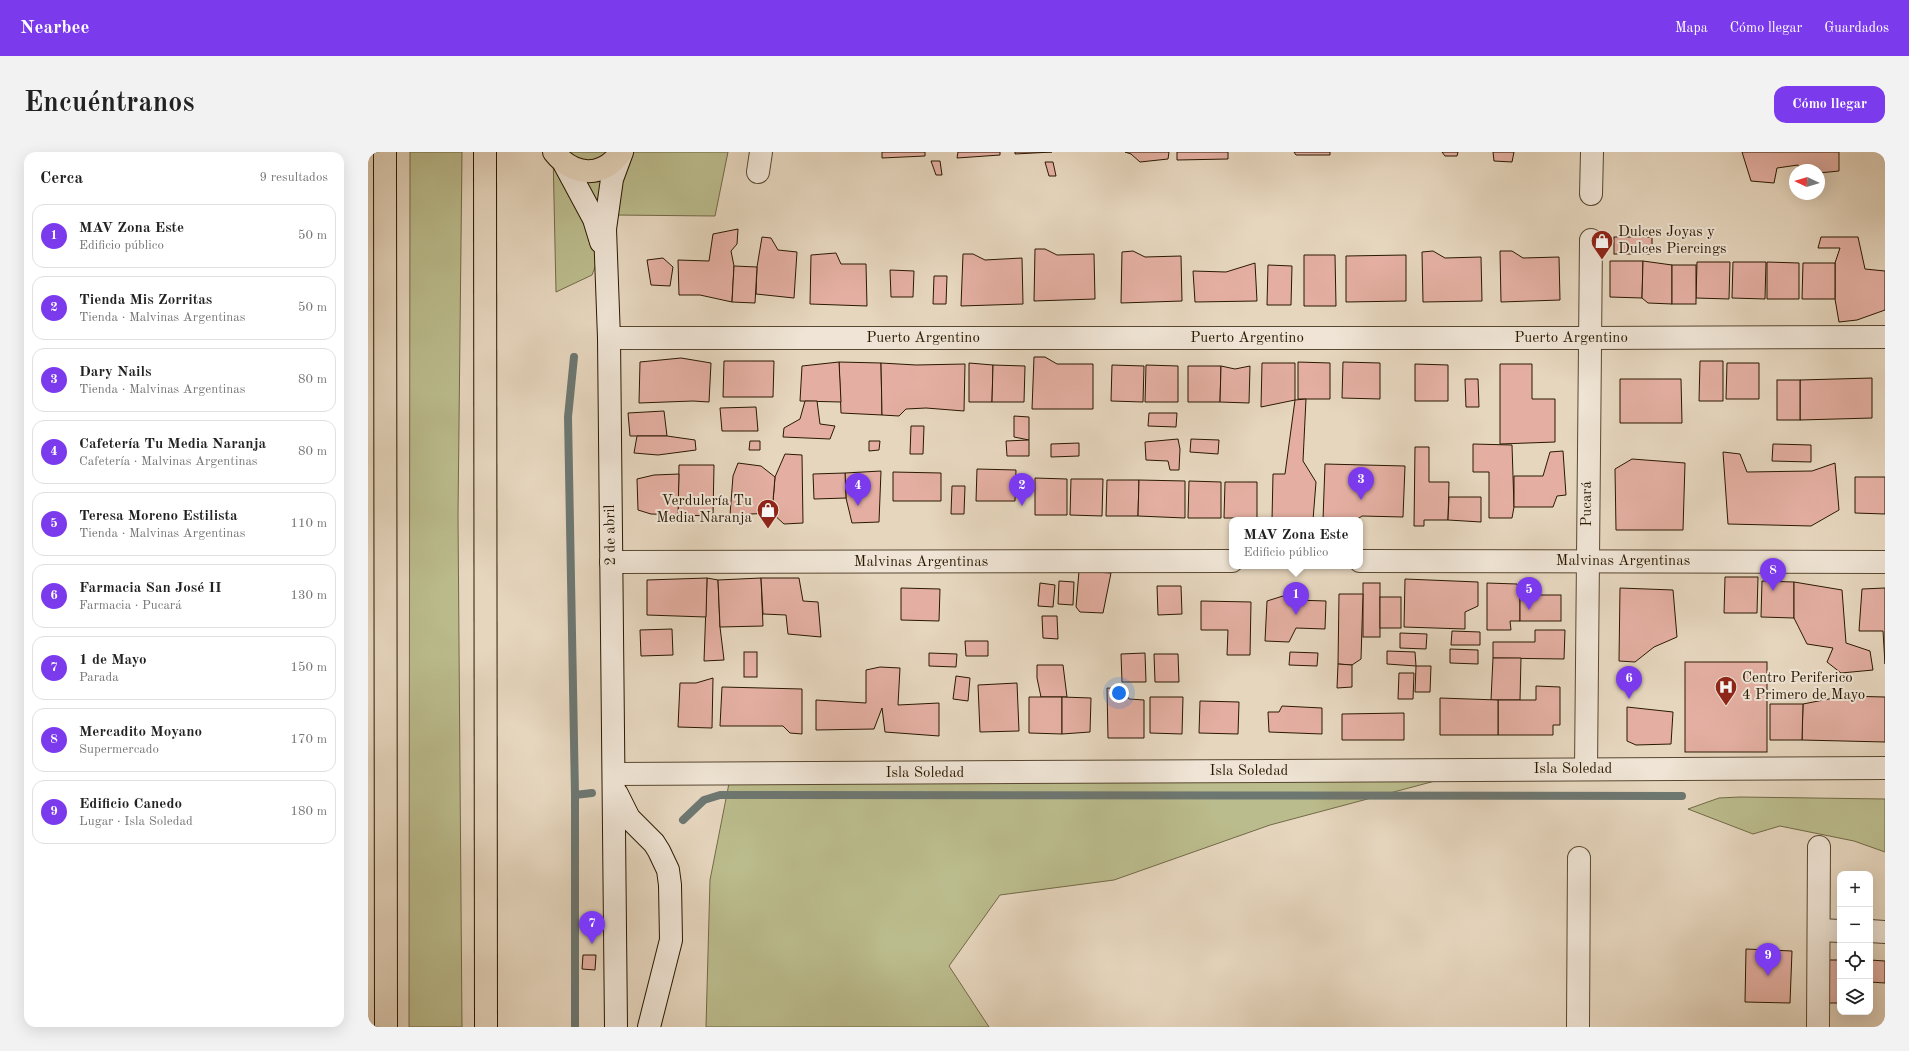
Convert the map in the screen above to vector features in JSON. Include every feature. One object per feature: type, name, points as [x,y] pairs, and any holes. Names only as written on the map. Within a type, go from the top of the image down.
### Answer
[{"type":"highway","points":[[386,152],[386,1027]]},
{"type":"highway","points":[[486,152],[486,1027]]},
{"type":"highway","points":[[560,158],[576,169],[590,171],[600,170],[612,163],[621,152]]},
{"type":"street","points":[[607,280],[605,229],[612,179],[621,152]]},
{"type":"street","points":[[1591,194],[1592,152]]},
{"type":"street","points":[[560,158],[594,219],[600,236],[607,280]]},
{"type":"street","name":"Pucará","points":[[1586,769],[1591,240]]},
{"type":"street","name":"2 de abril","points":[[607,280],[609,338],[616,1027]]},
{"type":"street","name":"Puerto Argentino","points":[[609,338],[1885,337]]},
{"type":"street","name":"Malvinas Argentinas","points":[[1363,561],[1587,560],[1885,562]]},
{"type":"street","name":"Malvinas Argentinas","points":[[611,562],[1229,561]]},
{"type":"street","name":"Isla Soledad","points":[[614,782],[1586,769],[1885,768]]},
{"type":"street","points":[[614,782],[623,810],[654,843],[668,870],[670,885],[671,940],[648,1027]]},
{"type":"street","points":[[1818,1027],[1819,847]]},
{"type":"street","points":[[1578,1027],[1579,858]]},
{"type":"street","points":[[1819,930],[1837,931]]},
{"type":"street","points":[[1873,931],[1885,932]]},
{"type":"green space","points":[[410,152],[462,152],[458,516],[462,1027],[409,1027]]},
{"type":"green space","points":[[553,152],[728,152],[715,216],[615,215],[592,275],[556,292]]},
{"type":"green space","points":[[733,763],[1435,781],[1270,825],[1114,880],[1000,895],[949,966],[989,1027],[706,1027],[710,880]]},
{"type":"green space","points":[[1719,798],[1885,799],[1885,852],[1854,841],[1780,826],[1753,834],[1688,809]]},
{"type":"building","points":[[882,152],[925,152],[925,156],[882,158]]},
{"type":"building","points":[[958,152],[1000,152],[1000,155],[957,158]]},
{"type":"building","points":[[1015,152],[1052,152],[1015,154]]},
{"type":"building","points":[[1125,152],[1169,152],[1168,159],[1140,162],[1131,154]]},
{"type":"building","points":[[1177,152],[1228,152],[1228,159],[1177,160]]},
{"type":"building","points":[[1294,152],[1330,152],[1330,155],[1296,155]]},
{"type":"building","points":[[1442,152],[1458,152],[1457,156],[1445,156]]},
{"type":"building","points":[[1493,152],[1514,152],[1512,162],[1494,161]]},
{"type":"building","points":[[1742,152],[1839,152],[1839,171],[1825,172],[1825,164],[1789,164],[1789,166],[1777,168],[1774,183],[1751,181]]},
{"type":"building","points":[[931,161],[940,161],[942,175],[936,175]]},
{"type":"building","points":[[1045,162],[1053,162],[1056,176],[1049,176]]},
{"type":"building","points":[[738,229],[737,244],[731,251],[734,266],[732,302],[700,295],[679,295],[678,260],[709,261],[713,234]]},
{"type":"building","points":[[762,237],[771,238],[778,250],[797,252],[794,298],[756,294],[757,267]]},
{"type":"building","points":[[1614,237],[1652,237],[1652,254],[1614,254]]},
{"type":"building","points":[[1821,237],[1858,237],[1865,269],[1885,271],[1885,310],[1857,320],[1839,322],[1835,299],[1835,263],[1840,248],[1818,248]]},
{"type":"building","points":[[1035,249],[1045,249],[1057,255],[1094,254],[1095,299],[1034,301]]},
{"type":"building","points":[[1133,251],[1145,257],[1181,256],[1182,301],[1121,303],[1122,252]]},
{"type":"building","points":[[1433,251],[1445,258],[1481,257],[1482,301],[1423,302],[1422,252]]},
{"type":"building","points":[[1500,251],[1512,251],[1523,258],[1559,257],[1560,300],[1501,302]]},
{"type":"building","points":[[836,253],[841,264],[866,264],[867,306],[810,304],[811,255]]},
{"type":"building","points":[[963,254],[973,254],[985,260],[1022,258],[1023,304],[961,306]]},
{"type":"building","points":[[1304,255],[1335,255],[1336,306],[1304,306]]},
{"type":"building","points":[[1406,255],[1406,301],[1346,302],[1346,256]]},
{"type":"building","points":[[663,258],[673,267],[670,286],[651,285],[647,260]]},
{"type":"building","points":[[1610,261],[1643,261],[1642,298],[1610,297]]},
{"type":"building","points":[[1643,261],[1672,265],[1672,304],[1648,303],[1642,298]]},
{"type":"building","points":[[1697,262],[1730,262],[1729,299],[1696,298]]},
{"type":"building","points":[[1733,262],[1766,262],[1765,299],[1732,298]]},
{"type":"building","points":[[1767,262],[1799,263],[1799,299],[1767,299]]},
{"type":"building","points":[[1255,263],[1257,301],[1195,302],[1193,271],[1226,272]]},
{"type":"building","points":[[1803,263],[1835,263],[1835,299],[1802,299]]},
{"type":"building","points":[[1268,265],[1292,266],[1291,305],[1267,305]]},
{"type":"building","points":[[1672,265],[1696,265],[1696,304],[1672,304]]},
{"type":"building","points":[[734,266],[757,267],[755,303],[732,302]]},
{"type":"building","points":[[890,270],[914,271],[913,297],[891,297]]},
{"type":"building","points":[[934,276],[947,276],[946,304],[933,304]]},
{"type":"building","points":[[1034,357],[1045,357],[1057,364],[1093,364],[1093,409],[1032,409]]},
{"type":"building","points":[[681,358],[711,363],[709,402],[693,401],[639,403],[640,362]]},
{"type":"building","points":[[724,361],[774,361],[773,397],[723,397]]},
{"type":"building","points":[[1700,361],[1723,361],[1723,401],[1699,401]]},
{"type":"building","points":[[839,362],[881,363],[882,415],[841,413]]},
{"type":"building","points":[[839,362],[841,402],[800,401],[802,366]]},
{"type":"building","points":[[1298,362],[1330,363],[1330,399],[1298,399]]},
{"type":"building","points":[[1343,362],[1380,363],[1380,399],[1342,398]]},
{"type":"building","points":[[881,363],[916,365],[965,364],[964,411],[926,408],[906,409],[899,416],[882,415]]},
{"type":"building","points":[[969,363],[993,365],[992,402],[969,402]]},
{"type":"building","points":[[1262,363],[1295,363],[1295,400],[1261,407]]},
{"type":"building","points":[[1727,363],[1759,363],[1759,399],[1726,399]]},
{"type":"building","points":[[1415,364],[1448,365],[1448,401],[1415,401]]},
{"type":"building","points":[[1500,364],[1532,364],[1532,399],[1555,399],[1555,442],[1500,444]]},
{"type":"building","points":[[993,365],[1025,366],[1024,402],[992,402]]},
{"type":"building","points":[[1112,365],[1144,366],[1143,402],[1111,401]]},
{"type":"building","points":[[1146,365],[1178,366],[1178,402],[1145,402]]},
{"type":"building","points":[[1188,366],[1221,366],[1220,402],[1188,402]]},
{"type":"building","points":[[1221,366],[1235,369],[1250,366],[1249,403],[1220,402]]},
{"type":"building","points":[[1872,378],[1872,418],[1800,420],[1800,380]]},
{"type":"building","points":[[1465,379],[1478,379],[1479,407],[1466,407]]},
{"type":"building","points":[[1620,379],[1681,379],[1682,423],[1620,423]]},
{"type":"building","points":[[1777,380],[1800,380],[1800,420],[1777,420]]},
{"type":"building","points":[[1306,399],[1303,461],[1316,482],[1313,517],[1272,517],[1273,474],[1285,474],[1295,400]]},
{"type":"building","points":[[805,401],[817,401],[820,424],[835,426],[830,439],[783,437],[784,428],[800,419]]},
{"type":"building","points":[[756,407],[758,431],[722,431],[720,408]]},
{"type":"building","points":[[664,411],[667,436],[630,436],[628,413]]},
{"type":"building","points":[[1149,413],[1177,413],[1176,427],[1148,426]]},
{"type":"building","points":[[1014,416],[1029,417],[1029,440],[1014,437]]},
{"type":"building","points":[[911,426],[924,426],[923,454],[910,454]]},
{"type":"building","points":[[637,436],[667,436],[695,440],[696,450],[658,455],[634,453]]},
{"type":"building","points":[[1178,439],[1180,449],[1179,470],[1170,470],[1168,461],[1146,460],[1145,442]]},
{"type":"building","points":[[1191,439],[1219,440],[1218,454],[1190,452]]},
{"type":"building","points":[[1029,440],[1029,456],[1007,456],[1006,441]]},
{"type":"building","points":[[750,441],[760,441],[760,450],[749,450]]},
{"type":"building","points":[[869,441],[880,441],[879,450],[869,451]]},
{"type":"building","points":[[1079,443],[1079,456],[1051,457],[1051,444]]},
{"type":"building","points":[[1473,444],[1512,445],[1514,507],[1512,518],[1489,518],[1489,472],[1473,472]]},
{"type":"building","points":[[1773,444],[1811,445],[1811,462],[1772,461]]},
{"type":"building","points":[[1415,447],[1429,447],[1429,482],[1449,482],[1448,520],[1424,520],[1424,526],[1414,526]]},
{"type":"building","points":[[1563,451],[1566,495],[1557,496],[1553,507],[1514,507],[1514,476],[1543,476],[1550,452]]},
{"type":"building","points":[[1723,452],[1740,454],[1747,472],[1812,471],[1835,463],[1839,510],[1811,526],[1728,524]]},
{"type":"building","points":[[785,454],[802,455],[803,523],[784,524],[772,513],[775,477]]},
{"type":"building","points":[[1632,459],[1685,463],[1683,530],[1616,530],[1615,469]]},
{"type":"building","points":[[738,463],[761,466],[775,477],[772,513],[730,515],[733,476]]},
{"type":"building","points":[[1325,464],[1405,466],[1403,517],[1323,517]]},
{"type":"building","points":[[679,465],[714,465],[713,516],[678,515]]},
{"type":"building","points":[[977,469],[1016,470],[1015,501],[976,501]]},
{"type":"building","points":[[881,471],[879,522],[852,523],[846,498],[845,473]]},
{"type":"building","points":[[893,472],[941,473],[941,501],[893,501]]},
{"type":"building","points":[[845,473],[846,498],[814,499],[813,474]]},
{"type":"building","points":[[679,474],[678,515],[651,514],[638,510],[637,479],[654,475]]},
{"type":"building","points":[[1855,477],[1885,477],[1885,514],[1855,513]]},
{"type":"building","points":[[1035,478],[1067,479],[1067,515],[1035,515]]},
{"type":"building","points":[[1071,479],[1103,479],[1102,516],[1070,515]]},
{"type":"building","points":[[1107,480],[1139,480],[1138,516],[1106,516]]},
{"type":"building","points":[[1139,480],[1185,481],[1185,518],[1138,516]]},
{"type":"building","points":[[1189,481],[1221,482],[1221,518],[1188,518]]},
{"type":"building","points":[[1225,482],[1257,482],[1257,517],[1224,518]]},
{"type":"building","points":[[952,486],[965,486],[964,514],[951,514]]},
{"type":"building","points":[[1449,497],[1481,497],[1481,522],[1448,520]]},
{"type":"building","points":[[1079,571],[1111,573],[1103,613],[1080,612],[1076,607]]},
{"type":"building","points":[[1725,577],[1758,577],[1757,613],[1724,613]]},
{"type":"building","points":[[707,578],[718,580],[720,627],[724,660],[704,661]]},
{"type":"building","points":[[707,578],[706,617],[647,615],[647,580]]},
{"type":"building","points":[[761,578],[763,626],[720,627],[718,580]]},
{"type":"building","points":[[761,578],[799,578],[803,601],[818,602],[821,637],[788,634],[786,615],[763,614]]},
{"type":"building","points":[[1405,579],[1478,582],[1478,606],[1465,612],[1465,629],[1404,627]]},
{"type":"building","points":[[1059,581],[1074,582],[1073,605],[1058,604]]},
{"type":"building","points":[[1762,581],[1794,582],[1794,618],[1761,617]]},
{"type":"building","points":[[1794,582],[1842,590],[1846,643],[1870,651],[1873,670],[1841,673],[1827,662],[1833,648],[1807,644],[1794,618]]},
{"type":"building","points":[[1040,583],[1055,585],[1053,607],[1038,606]]},
{"type":"building","points":[[1363,583],[1380,583],[1380,637],[1363,637]]},
{"type":"building","points":[[1487,583],[1517,584],[1520,595],[1520,621],[1510,621],[1511,630],[1487,630]]},
{"type":"building","points":[[1157,586],[1181,586],[1182,614],[1158,615]]},
{"type":"building","points":[[901,588],[940,589],[939,621],[901,620]]},
{"type":"building","points":[[1620,588],[1673,590],[1677,637],[1654,647],[1635,662],[1619,661]]},
{"type":"building","points":[[1885,588],[1885,664],[1883,631],[1859,631],[1862,589]]},
{"type":"building","points":[[1339,594],[1363,594],[1361,659],[1352,665],[1338,664]]},
{"type":"building","points":[[1520,595],[1561,595],[1561,621],[1520,621]]},
{"type":"building","points":[[1283,596],[1295,600],[1326,601],[1325,629],[1296,628],[1289,642],[1265,641],[1267,601]]},
{"type":"building","points":[[1380,597],[1401,597],[1401,628],[1380,628]]},
{"type":"building","points":[[1201,601],[1251,602],[1250,655],[1227,655],[1228,630],[1201,630]]},
{"type":"building","points":[[1042,616],[1057,616],[1058,639],[1043,638]]},
{"type":"building","points":[[672,629],[673,655],[641,656],[640,630]]},
{"type":"building","points":[[1535,630],[1565,630],[1564,659],[1493,658],[1493,642],[1535,642]]},
{"type":"building","points":[[1452,631],[1480,632],[1480,645],[1451,645]]},
{"type":"building","points":[[1400,633],[1427,634],[1426,649],[1400,648]]},
{"type":"building","points":[[965,641],[988,641],[988,656],[966,656]]},
{"type":"building","points":[[1450,649],[1478,650],[1478,664],[1450,663]]},
{"type":"building","points":[[1387,651],[1415,652],[1416,666],[1387,664]]},
{"type":"building","points":[[744,652],[757,652],[757,677],[744,677]]},
{"type":"building","points":[[1290,652],[1318,653],[1317,666],[1289,665]]},
{"type":"building","points":[[929,653],[957,654],[956,667],[929,666]]},
{"type":"building","points":[[1145,653],[1146,682],[1122,682],[1121,654]]},
{"type":"building","points":[[1154,654],[1178,654],[1179,682],[1155,682]]},
{"type":"building","points":[[1493,658],[1521,658],[1520,700],[1491,700]]},
{"type":"building","name":"Centro Periferico 4 Primero de Mayo","points":[[1685,662],[1767,662],[1767,752],[1685,752]]},
{"type":"building","points":[[1338,664],[1352,665],[1352,687],[1337,688]]},
{"type":"building","points":[[1037,665],[1063,665],[1067,697],[1041,697],[1037,678]]},
{"type":"building","points":[[1416,666],[1431,666],[1430,692],[1415,692]]},
{"type":"building","points":[[880,667],[900,668],[898,705],[939,703],[939,736],[885,732],[882,708],[874,729],[816,730],[816,700],[866,703],[866,670]]},
{"type":"building","points":[[1399,673],[1414,673],[1413,699],[1398,699]]},
{"type":"building","points":[[956,676],[970,678],[968,701],[953,699]]},
{"type":"building","points":[[713,678],[712,728],[678,727],[680,683],[696,683]]},
{"type":"building","points":[[1017,683],[1019,731],[980,732],[978,685]]},
{"type":"building","points":[[1536,686],[1560,687],[1560,725],[1553,725],[1553,735],[1498,735],[1498,700],[1536,700]]},
{"type":"building","points":[[722,687],[802,689],[802,734],[790,733],[783,726],[720,726]]},
{"type":"building","points":[[1107,688],[1123,689],[1129,699],[1144,700],[1144,738],[1108,738]]},
{"type":"building","points":[[1844,696],[1885,697],[1885,742],[1802,740],[1803,704]]},
{"type":"building","points":[[1029,697],[1062,697],[1062,734],[1029,733]]},
{"type":"building","points":[[1062,697],[1091,698],[1090,732],[1062,734]]},
{"type":"building","points":[[1150,697],[1183,697],[1182,734],[1150,733]]},
{"type":"building","points":[[1440,698],[1498,700],[1498,735],[1440,735]]},
{"type":"building","points":[[1200,701],[1239,702],[1238,734],[1199,733]]},
{"type":"building","points":[[1770,704],[1803,704],[1802,740],[1770,740]]},
{"type":"building","points":[[1282,706],[1322,708],[1322,734],[1269,732],[1268,712],[1279,712]]},
{"type":"building","points":[[1627,707],[1673,712],[1671,744],[1636,745],[1627,741]]},
{"type":"building","points":[[1404,713],[1404,740],[1342,740],[1342,714]]},
{"type":"building","points":[[1746,949],[1792,951],[1790,1003],[1745,1002]]},
{"type":"building","points":[[583,955],[596,955],[595,970],[582,969]]},
{"type":"building","points":[[1829,960],[1837,960],[1837,1003],[1826,1003]]},
{"type":"building","points":[[1873,960],[1885,961],[1885,983],[1873,982]]},
{"type":"waterway","points":[[574,357],[568,417],[575,795],[575,1027]]},
{"type":"waterway","points":[[575,795],[592,793]]},
{"type":"waterway","points":[[683,820],[704,800],[720,795],[1682,796]]},
{"type":"place","name":"Dulces Joyas y Dulces Piercings","points":[[1602,260]]},
{"type":"place","name":"Dary Nails","points":[[1361,500]]},
{"type":"place","name":"Cafetería Tu Media Naranja","points":[[858,506]]},
{"type":"place","name":"Tienda Mis Zorritas","points":[[1022,506]]},
{"type":"place","name":"Verdulería Tu Media Naranja","points":[[768,530]]},
{"type":"place","name":"Mercadito Moyano","points":[[1773,591]]},
{"type":"place","name":"Teresa Moreno Estilista","points":[[1529,610]]},
{"type":"place","name":"MAV Zona Este","points":[[1296,615]]},
{"type":"place","name":"Farmacia San José II","points":[[1629,699]]},
{"type":"place","name":"Centro Periferico 4 Primero de Mayo","points":[[1726,706]]},
{"type":"place","name":"1 de Mayo","points":[[592,944]]},
{"type":"place","name":"Edificio Canedo","points":[[1768,976]]}]
